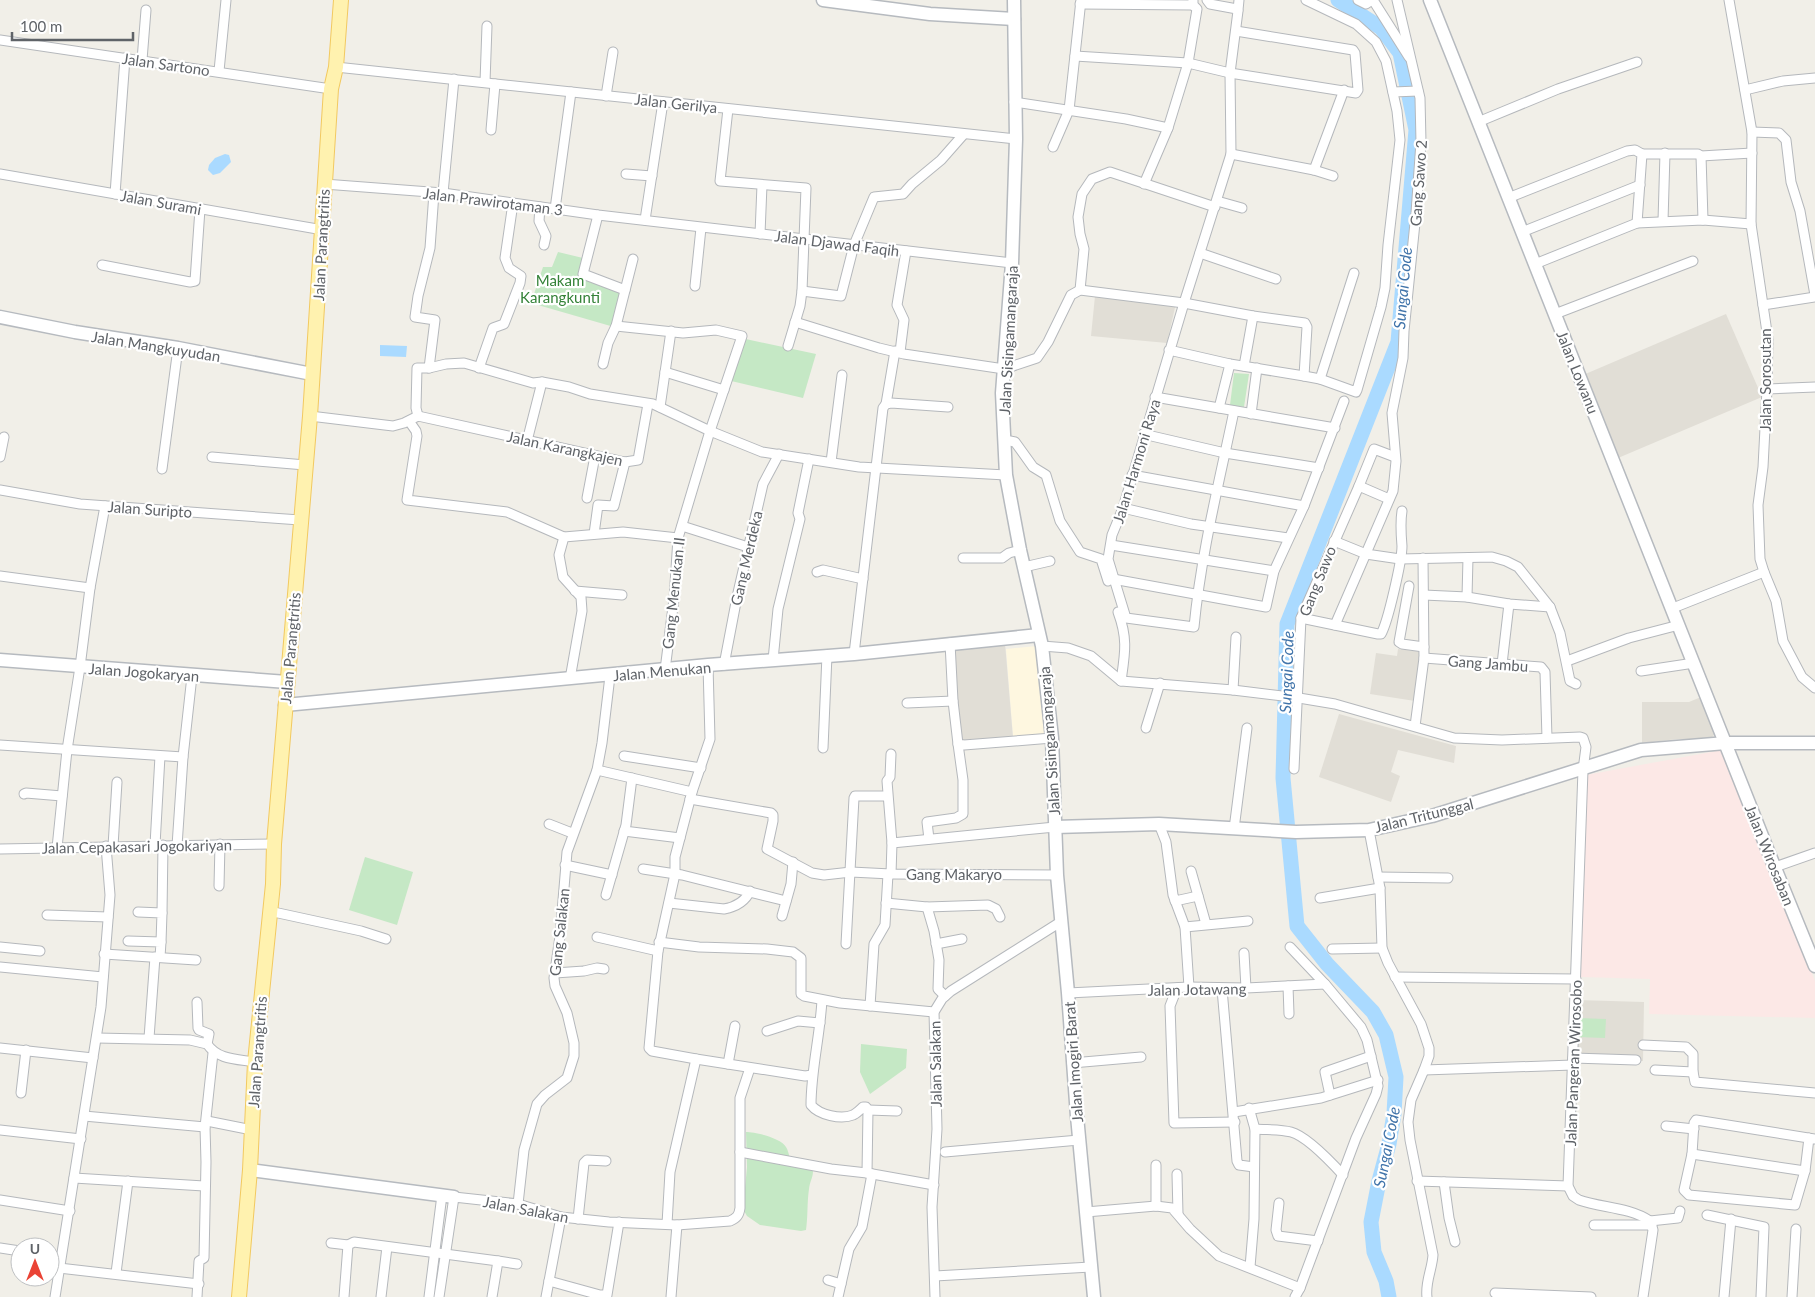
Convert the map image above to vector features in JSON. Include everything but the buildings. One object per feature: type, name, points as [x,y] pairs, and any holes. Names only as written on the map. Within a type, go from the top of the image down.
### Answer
[{"type":"main road","name":"Jalan Parangtritis","points":[[239,1297],[250,1170],[255,1062],[273,884],[274,844],[310,416],[331,89],[336,67],[341,0]]},
{"type":"main road","points":[[823,0],[847,1],[930,14],[1014,19]]},
{"type":"main road","name":"Jalan Sisingamangaraja","points":[[1014,0],[1016,140],[1012,263],[1002,393],[1006,475],[1040,641],[1052,738],[1055,827]]},
{"type":"main road","name":"Jalan Lowanu","points":[[1430,0],[1726,743]]},
{"type":"main road","name":"Jalan Mangkuyudan","points":[[0,317],[312,374]]},
{"type":"main road","name":"Jalan Menukan","points":[[286,705],[610,676],[708,665],[854,654],[950,643],[1040,641]]},
{"type":"main road","name":"Jalan Jogokaryan","points":[[0,660],[287,682]]},
{"type":"main road","name":"Jalan Tritunggal","points":[[1055,827],[1159,824],[1296,832],[1369,830],[1432,816],[1583,770],[1612,758],[1641,750],[1726,743],[1815,743]]},
{"type":"main road","name":"Jalan Wirosaban","points":[[1726,743],[1815,966]]},
{"type":"main road","name":"Jalan Imogiri Barat","points":[[1055,827],[1072,1063],[1094,1297]]},
{"type":"main road","name":"Jalan Salakan","points":[[250,1170],[448,1196]]},
{"type":"street","points":[[219,71],[226,0]]},
{"type":"street","points":[[1207,0],[1210,4],[1238,10]]},
{"type":"street","name":"Jalan Harmoni Raya","points":[[1198,594],[1194,627],[1126,618],[1108,559],[1112,535],[1123,508],[1143,434],[1231,154],[1230,73],[1239,0]]},
{"type":"street","points":[[1169,350],[1230,364],[1320,379],[1356,392],[1385,288],[1400,140],[1395,92],[1386,61],[1376,42],[1356,24],[1306,0]]},
{"type":"street","points":[[1358,0],[1366,4],[1373,0],[1412,62]]},
{"type":"street","name":"Gang Sawo 2","points":[[1335,625],[1393,491],[1395,457],[1392,413],[1403,358],[1421,159],[1421,116],[1412,62],[1397,0]]},
{"type":"street","name":"Jalan Sorosutan","points":[[1729,0],[1752,132],[1751,224],[1768,339],[1767,389],[1758,522],[1760,559],[1776,601],[1780,627],[1787,650],[1802,677],[1815,688]]},
{"type":"street","points":[[1053,147],[1069,110],[1080,2],[1193,2],[1197,9],[1188,63],[1168,128],[1144,184]]},
{"type":"street","points":[[142,60],[146,10]]},
{"type":"street","points":[[485,82],[487,26]]},
{"type":"street","points":[[1074,56],[1188,63],[1230,73],[1356,92],[1358,90],[1355,53],[1353,50],[1236,30]]},
{"type":"street","name":"Jalan Sartono","points":[[0,40],[331,89]]},
{"type":"street","points":[[606,96],[613,52]]},
{"type":"street","points":[[115,194],[125,58]]},
{"type":"street","points":[[1478,122],[1558,90],[1637,62]]},
{"type":"street","name":"Jalan Gerilya","points":[[336,67],[1016,140]]},
{"type":"street","points":[[1745,90],[1783,81],[1815,78]]},
{"type":"street","points":[[429,368],[436,320],[415,317],[430,248],[454,79]]},
{"type":"street","points":[[491,130],[494,84]]},
{"type":"street","points":[[1314,170],[1344,90]]},
{"type":"street","points":[[1395,92],[1416,91]]},
{"type":"street","points":[[555,209],[571,92]]},
{"type":"street","points":[[645,220],[663,102]]},
{"type":"street","points":[[1014,102],[1126,119],[1168,128]]},
{"type":"street","points":[[728,109],[720,181],[806,188],[802,291],[788,346]]},
{"type":"street","points":[[1752,132],[1779,133],[1786,140],[1791,182],[1812,261],[1815,296],[1763,305]]},
{"type":"street","points":[[802,291],[841,296],[854,245],[874,197],[902,194],[941,160],[963,134]]},
{"type":"street","points":[[1508,198],[1628,151],[1638,150],[1642,154],[1698,154],[1701,156],[1752,153]]},
{"type":"street","points":[[1663,221],[1665,153]]},
{"type":"street","points":[[1231,154],[1314,170],[1333,176]]},
{"type":"street","points":[[1637,223],[1642,154]]},
{"type":"street","points":[[1701,156],[1703,220]]},
{"type":"street","points":[[1080,290],[1084,249],[1078,217],[1082,194],[1092,179],[1110,172],[1144,184],[1216,204],[1242,208]]},
{"type":"street","name":"Jalan Surami","points":[[0,174],[323,230]]},
{"type":"street","points":[[626,174],[652,176]]},
{"type":"street","name":"Jalan Prawirotaman 3","points":[[324,184],[438,193],[662,222]]},
{"type":"street","points":[[760,234],[762,185]]},
{"type":"street","points":[[1522,232],[1640,185]]},
{"type":"street","points":[[479,368],[493,328],[504,324],[520,282],[521,276],[509,268],[505,258],[513,203]]},
{"type":"street","points":[[540,207],[538,221],[546,236],[544,245]]},
{"type":"street","points":[[102,265],[190,282],[195,281],[200,209]]},
{"type":"street","points":[[598,215],[582,274],[625,290]]},
{"type":"street","points":[[1535,264],[1637,223],[1703,220],[1751,224]]},
{"type":"street","name":"Jalan Djawad Faqih","points":[[662,222],[1012,263]]},
{"type":"street","points":[[695,286],[701,228]]},
{"type":"street","points":[[854,654],[883,408],[886,404],[904,320],[897,305],[906,251]]},
{"type":"street","points":[[1200,253],[1276,279]]},
{"type":"street","points":[[603,364],[608,343],[616,326],[633,259]]},
{"type":"street","points":[[1555,314],[1694,261]]},
{"type":"street","points":[[1320,379],[1354,274]]},
{"type":"street","points":[[795,322],[897,352],[1004,369],[1037,358],[1048,342],[1071,295],[1080,290],[1184,303],[1307,325],[1304,376]]},
{"type":"street","points":[[1244,366],[1253,316]]},
{"type":"street","points":[[616,326],[670,331],[660,407]]},
{"type":"street","name":"Gang Menukan II","points":[[664,670],[674,599],[678,538],[710,430],[742,336],[716,330],[690,333],[670,331]]},
{"type":"street","points":[[162,469],[178,348]]},
{"type":"street","points":[[310,416],[393,426],[409,421],[418,416],[416,408],[417,368],[464,363],[518,380],[533,383],[542,382],[569,387],[590,394],[653,404],[762,452],[877,468],[1006,475]]},
{"type":"street","points":[[1219,408],[1230,364]]},
{"type":"street","points":[[1251,414],[1257,368]]},
{"type":"street","points":[[665,372],[724,390]]},
{"type":"street","points":[[831,462],[842,376]]},
{"type":"street","points":[[527,441],[542,382]]},
{"type":"street","points":[[1767,389],[1815,387]]},
{"type":"street","points":[[1155,397],[1335,428]]},
{"type":"street","points":[[1113,579],[1266,607],[1274,571],[1304,506],[1344,401]]},
{"type":"street","name":"Jalan Karangkajen","points":[[418,416],[625,462],[638,460],[648,404]]},
{"type":"street","points":[[886,404],[948,407]]},
{"type":"street","points":[[1198,594],[1208,526],[1234,411]]},
{"type":"street","points":[[409,421],[416,431],[416,436],[407,500],[507,512],[564,537],[623,532],[678,538]]},
{"type":"street","points":[[1143,434],[1225,453],[1319,468]]},
{"type":"street","points":[[0,457],[4,437]]},
{"type":"street","points":[[1005,440],[1015,442],[1033,467],[1046,475],[1060,521],[1080,552],[1101,559],[1125,637],[1126,647],[1121,681]]},
{"type":"street","name":"Gang Sawo","points":[[1294,769],[1301,618],[1374,449],[1395,457]]},
{"type":"street","name":"Gang Merdeka","points":[[724,665],[763,484],[779,454]]},
{"type":"street","points":[[587,498],[595,456]]},
{"type":"street","points":[[212,457],[305,466]]},
{"type":"street","points":[[773,660],[778,610],[800,519],[798,513],[809,459]]},
{"type":"street","points":[[594,534],[598,506],[614,506],[625,462]]},
{"type":"street","points":[[1132,475],[1304,506]]},
{"type":"street","points":[[1359,486],[1390,499]]},
{"type":"street","name":"Jalan Suripto","points":[[0,490],[80,504],[300,520]]},
{"type":"street","points":[[57,848],[67,750],[90,588],[105,506]]},
{"type":"street","points":[[1123,508],[1191,524],[1288,538]]},
{"type":"street","points":[[1301,618],[1381,634],[1400,559],[1402,511]]},
{"type":"street","points":[[682,526],[748,547]]},
{"type":"street","points":[[564,537],[558,555],[562,577],[581,598],[582,611],[570,679]]},
{"type":"street","points":[[1334,541],[1366,554],[1400,559],[1492,557],[1518,567],[1550,607],[1560,633],[1570,681],[1576,684]]},
{"type":"street","points":[[1111,545],[1274,571]]},
{"type":"street","points":[[963,558],[1002,558],[1009,553],[1020,550]]},
{"type":"street","points":[[1415,726],[1424,658],[1423,558]]},
{"type":"street","points":[[1467,597],[1468,558]]},
{"type":"street","points":[[1024,566],[1050,561]]},
{"type":"street","points":[[817,572],[823,570],[863,579]]},
{"type":"street","points":[[1673,608],[1764,572]]},
{"type":"street","points":[[0,576],[90,588]]},
{"type":"street","points":[[1409,586],[1399,642],[1424,647]]},
{"type":"street","points":[[575,591],[622,595]]},
{"type":"street","points":[[1424,595],[1467,597],[1509,604],[1550,607]]},
{"type":"street","points":[[1502,664],[1509,604]]},
{"type":"street","points":[[1567,661],[1629,638],[1679,624]]},
{"type":"street","points":[[1233,690],[1236,637]]},
{"type":"street","points":[[1040,641],[1091,656],[1121,681],[1273,694],[1335,704],[1434,733],[1462,739],[1547,738]]},
{"type":"street","points":[[929,839],[928,822],[956,818],[963,814],[963,780],[953,701],[950,643]]},
{"type":"street","points":[[823,748],[827,655]]},
{"type":"street","name":"Gang Jambu","points":[[1424,658],[1536,666],[1544,669],[1547,738]]},
{"type":"street","points":[[1641,672],[1694,663]]},
{"type":"street","points":[[708,665],[710,739],[691,795],[675,857],[675,874],[658,947],[649,1048],[652,1051],[750,1068],[805,1076],[812,1075]]},
{"type":"street","points":[[176,846],[189,689],[192,676]]},
{"type":"street","name":"Gang Salakan","points":[[518,1204],[524,1150],[538,1104],[545,1095],[567,1078],[574,1056],[574,1044],[567,1012],[555,986],[566,852],[597,770],[610,676]]},
{"type":"street","points":[[1146,728],[1160,684]]},
{"type":"street","points":[[907,703],[953,701]]},
{"type":"street","points":[[1234,829],[1247,728]]},
{"type":"street","name":"Jalan Pangeran Wirosobo","points":[[1547,738],[1580,737],[1583,738],[1586,747],[1583,770],[1568,1186]]},
{"type":"street","points":[[958,744],[1052,738]]},
{"type":"street","points":[[0,745],[183,758]]},
{"type":"street","points":[[870,1006],[874,944],[885,925],[890,874],[892,843],[887,781],[890,777],[891,754]]},
{"type":"street","points":[[149,1038],[161,942],[160,756]]},
{"type":"street","points":[[624,756],[701,768]]},
{"type":"street","points":[[597,770],[691,795]]},
{"type":"street","points":[[606,895],[629,810],[632,778]]},
{"type":"street","points":[[60,1263],[97,1038],[110,895],[110,846],[117,782]]},
{"type":"street","points":[[24,794],[62,796]]},
{"type":"street","name":"Gang Makaryo","points":[[691,795],[771,813],[773,818],[767,848],[818,874],[851,872],[1057,875]]},
{"type":"street","points":[[846,944],[855,796],[887,796]]},
{"type":"street","points":[[549,824],[572,834]]},
{"type":"street","points":[[1159,824],[1166,842],[1171,886],[1185,927],[1189,987]]},
{"type":"street","points":[[892,843],[1055,827]]},
{"type":"street","points":[[1369,830],[1380,888],[1382,948],[1426,1036],[1429,1052],[1424,1070],[1412,1095],[1409,1115],[1410,1140],[1433,1255],[1432,1266],[1426,1285],[1427,1297]]},
{"type":"street","points":[[624,831],[680,838]]},
{"type":"street","points":[[219,886],[220,844]]},
{"type":"street","name":"Jalan Cepakasari Jogokariyan","points":[[0,849],[274,844]]},
{"type":"street","points":[[1775,867],[1815,852]]},
{"type":"street","points":[[782,916],[791,884],[793,862]]},
{"type":"street","points":[[566,865],[612,875]]},
{"type":"street","points":[[643,869],[675,874],[786,901]]},
{"type":"street","points":[[1191,871],[1206,924]]},
{"type":"street","points":[[1378,878],[1448,878]]},
{"type":"street","points":[[1320,898],[1380,888]]},
{"type":"street","points":[[668,903],[724,909],[732,908],[742,902],[750,891]]},
{"type":"street","points":[[1175,901],[1198,896]]},
{"type":"street","points":[[886,903],[927,906],[988,905],[996,909],[1000,917]]},
{"type":"street","points":[[927,906],[936,944],[942,993]]},
{"type":"street","points":[[269,911],[386,938]]},
{"type":"street","points":[[138,912],[162,913]]},
{"type":"street","points":[[48,915],[108,917]]},
{"type":"street","name":"Jalan Salakan","points":[[935,1297],[932,1207],[937,1129],[929,1011],[935,1007],[942,993],[1062,921]]},
{"type":"street","points":[[1185,927],[1248,921]]},
{"type":"street","points":[[597,938],[658,947],[767,949],[793,952],[801,958],[801,994],[804,996],[870,1006],[929,1011]]},
{"type":"street","points":[[936,944],[962,939]]},
{"type":"street","points":[[128,941],[161,942]]},
{"type":"street","points":[[0,947],[40,951]]},
{"type":"street","points":[[1290,947],[1325,984],[1361,1027],[1366,1036],[1378,1080],[1376,1094],[1356,1138],[1300,1288],[1294,1297]]},
{"type":"street","points":[[1332,949],[1382,948]]},
{"type":"street","points":[[1244,952],[1246,988]]},
{"type":"street","points":[[104,954],[196,960]]},
{"type":"street","points":[[0,967],[103,977]]},
{"type":"street","points":[[555,973],[597,968],[604,970]]},
{"type":"street","points":[[1395,977],[1576,979]]},
{"type":"street","name":"Jalan Jotawang","points":[[1068,992],[1189,987],[1222,989],[1325,984]]},
{"type":"street","points":[[1288,986],[1290,1014]]},
{"type":"street","points":[[1177,988],[1170,1006],[1174,1123],[1235,1122]]},
{"type":"street","points":[[1222,989],[1235,1122],[1237,1163],[1254,1167]]},
{"type":"street","points":[[822,1000],[812,1075],[811,1105],[814,1108],[838,1117],[852,1116],[864,1107],[868,1110],[897,1112]]},
{"type":"street","points":[[197,1002],[198,1028],[209,1034],[207,1044]]},
{"type":"street","points":[[767,1031],[798,1021],[820,1023]]},
{"type":"street","points":[[728,1064],[734,1026]]},
{"type":"street","points":[[97,1038],[190,1040],[207,1044],[213,1053],[255,1062]]},
{"type":"street","points":[[1643,1045],[1686,1047],[1693,1054],[1694,1082],[1815,1093]]},
{"type":"street","points":[[0,1048],[93,1058]]},
{"type":"street","points":[[21,1093],[26,1050]]},
{"type":"street","points":[[197,1297],[200,1261],[204,1258],[206,1124],[213,1053]]},
{"type":"street","points":[[1330,1095],[1325,1072],[1370,1056]]},
{"type":"street","points":[[1072,1063],[1141,1057]]},
{"type":"street","points":[[667,1224],[670,1172],[696,1059]]},
{"type":"street","points":[[1424,1070],[1573,1061],[1636,1060]]},
{"type":"street","points":[[750,1068],[740,1098],[740,1152],[934,1185]]},
{"type":"street","points":[[1655,1070],[1693,1072]]},
{"type":"street","points":[[1234,1112],[1249,1108],[1305,1101],[1378,1080]]},
{"type":"street","points":[[1249,1108],[1255,1129],[1254,1219],[1250,1267]]},
{"type":"street","points":[[838,1297],[849,1249],[862,1227],[869,1174],[868,1110]]},
{"type":"street","points":[[84,1116],[206,1124],[252,1130]]},
{"type":"street","points":[[1697,1120],[1812,1139],[1805,1171],[1794,1206],[1689,1195],[1685,1191],[1684,1188],[1692,1154],[1694,1123],[1697,1120]]},
{"type":"street","points":[[1666,1126],[1694,1130]]},
{"type":"street","points":[[1255,1129],[1295,1133],[1321,1153],[1343,1175]]},
{"type":"street","points":[[0,1130],[81,1139]]},
{"type":"street","points":[[946,1152],[1079,1140]]},
{"type":"street","name":"Jalan Salakan","points":[[448,1196],[518,1204],[562,1217],[677,1225],[730,1221],[738,1216],[740,1208],[740,1152]]},
{"type":"street","points":[[1692,1154],[1805,1171]]},
{"type":"street","points":[[578,1218],[584,1163],[586,1160],[606,1161]]},
{"type":"street","points":[[1156,1165],[1156,1206]]},
{"type":"street","points":[[1178,1174],[1178,1214]]},
{"type":"street","points":[[74,1178],[204,1186]]},
{"type":"street","points":[[116,1273],[128,1181]]},
{"type":"street","points":[[1418,1181],[1568,1186],[1573,1196],[1578,1200],[1640,1215],[1651,1223]]},
{"type":"street","points":[[1444,1182],[1449,1218],[1456,1242]]},
{"type":"street","points":[[429,1297],[434,1252],[448,1196]]},
{"type":"street","points":[[439,1297],[445,1253],[448,1196]]},
{"type":"street","points":[[0,1200],[70,1211]]},
{"type":"street","points":[[1279,1204],[1276,1230],[1278,1236],[1318,1241]]},
{"type":"street","points":[[1086,1212],[1156,1206],[1172,1208],[1190,1229],[1223,1258],[1300,1288]]},
{"type":"street","points":[[1594,1225],[1651,1223],[1678,1218],[1680,1211]]},
{"type":"street","points":[[1707,1215],[1764,1227],[1761,1297]]},
{"type":"street","points":[[546,1297],[562,1217]]},
{"type":"street","points":[[1724,1297],[1730,1219]]},
{"type":"street","points":[[549,1281],[600,1295],[607,1295],[619,1222]]},
{"type":"street","points":[[1643,1297],[1648,1266],[1651,1223]]},
{"type":"street","points":[[671,1297],[677,1225]]},
{"type":"street","points":[[1792,1297],[1796,1229]]},
{"type":"street","points":[[331,1243],[348,1244],[354,1242],[517,1264]]},
{"type":"street","points":[[344,1297],[348,1244]]},
{"type":"street","points":[[381,1297],[387,1246]]},
{"type":"street","points":[[492,1297],[498,1261]]},
{"type":"street","points":[[935,1276],[1091,1267]]},
{"type":"street","points":[[60,1268],[116,1273],[198,1284]]},
{"type":"street","points":[[828,1280],[841,1284]]},
{"type":"street","points":[[1495,1293],[1591,1297]]},
{"type":"shaded area","points":[[1095,296],[1176,303],[1167,343],[1091,336]]},
{"type":"shaded area","points":[[1726,314],[1762,397],[1618,458],[1583,375]]},
{"type":"shaded area","points":[[1005,643],[1013,738],[959,743],[951,647]]},
{"type":"shaded area","points":[[1037,646],[1044,734],[1013,736],[1006,649]]},
{"type":"shaded area","points":[[1398,649],[1422,652],[1415,701],[1370,694],[1376,653],[1397,656]]},
{"type":"shaded area","points":[[1701,697],[1715,734],[1710,739],[1678,739],[1642,743],[1642,702],[1689,702]]},
{"type":"shaded area","points":[[1339,714],[1456,746],[1454,763],[1398,750],[1391,772],[1400,776],[1391,802],[1319,777]]},
{"type":"shaded area","points":[[1722,750],[1815,981],[1815,1018],[1649,1014],[1650,979],[1581,977],[1586,775]]},
{"type":"shaded area","points":[[1577,1000],[1644,1002],[1643,1061],[1576,1056]]},
{"type":"green space","name":"Makam Karangkunti","points":[[558,252],[583,258],[579,275],[624,290],[614,327],[531,303],[543,267],[552,267]]},
{"type":"green space","points":[[741,338],[816,354],[803,398],[727,380]]},
{"type":"green space","points":[[1234,373],[1249,374],[1244,407],[1230,405]]},
{"type":"green space","points":[[365,857],[413,872],[397,925],[349,910]]},
{"type":"green space","points":[[1578,1018],[1606,1019],[1605,1038],[1577,1037]]},
{"type":"green space","points":[[861,1044],[907,1049],[906,1068],[870,1094],[860,1072]]},
{"type":"green space","points":[[746,1132],[774,1138],[786,1147],[790,1159],[812,1165],[813,1172],[808,1194],[806,1230],[801,1231],[760,1225],[747,1216],[743,1209],[747,1167]]},
{"type":"water","points":[[225,154],[229,155],[231,162],[220,173],[213,175],[208,170],[209,165],[215,158]]},
{"type":"water","points":[[380,345],[407,346],[406,357],[380,356]]},
{"type":"waterway","name":"Sungai Code","points":[[1338,0],[1381,28],[1400,53],[1416,130],[1398,342],[1287,624],[1283,778],[1297,926],[1327,964],[1373,1012],[1386,1035],[1396,1077],[1394,1114],[1389,1144],[1371,1222],[1374,1252],[1386,1281],[1389,1297]]}]
